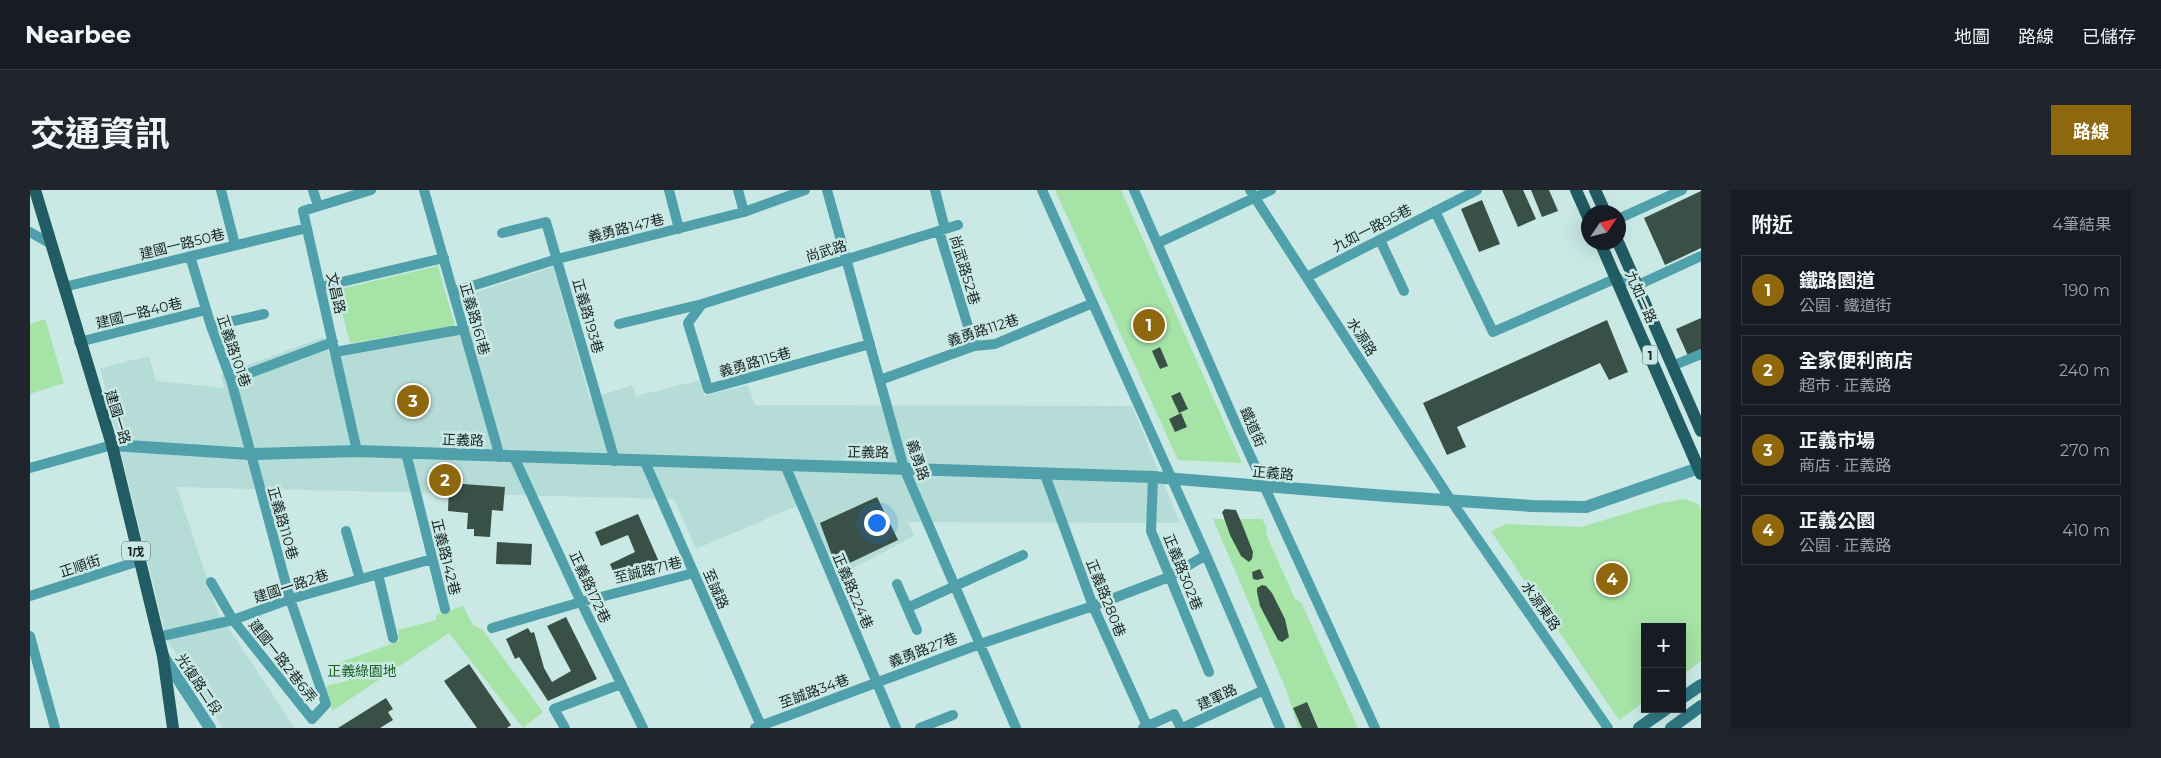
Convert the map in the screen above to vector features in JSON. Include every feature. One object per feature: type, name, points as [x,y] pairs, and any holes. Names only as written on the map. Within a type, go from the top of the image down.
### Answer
[{"type":"main road","name":"建國一路","points":[[35,190],[79,342],[112,445],[163,656]]},
{"type":"main road","points":[[1576,190],[1583,205]]},
{"type":"main road","points":[[1594,190],[1602,205]]},
{"type":"main road","name":"九如一路","points":[[1604,250],[1700,470]]},
{"type":"main road","name":"九如一路","points":[[1622,250],[1701,431]]},
{"type":"main road","name":"1戊","points":[[163,656],[173,728]]},
{"type":"main road","points":[[1686,695],[1701,685]]},
{"type":"main road","points":[[1671,728],[1701,706]]},
{"type":"main road","points":[[1639,728],[1660,713]]},
{"type":"street","points":[[220,190],[235,245]]},
{"type":"street","points":[[313,190],[318,206]]},
{"type":"street","name":"文昌路","points":[[357,451],[303,210],[371,190]]},
{"type":"street","name":"正義路161巷","points":[[424,190],[500,456]]},
{"type":"street","points":[[669,190],[679,229]]},
{"type":"street","points":[[738,190],[744,212]]},
{"type":"street","name":"義勇路147巷","points":[[453,292],[557,259],[744,212],[804,190]]},
{"type":"street","name":"義勇路","points":[[827,190],[904,468],[1016,728]]},
{"type":"street","name":"尚武路52巷","points":[[935,190],[942,230],[974,346]]},
{"type":"street","points":[[1042,190],[1206,555],[1280,728]]},
{"type":"street","name":"鐵道街","points":[[1134,190],[1375,728]]},
{"type":"street","points":[[1158,243],[1252,194],[1271,190]]},
{"type":"street","name":"九如一路95巷","points":[[1307,277],[1477,190]]},
{"type":"street","points":[[1626,215],[1682,190]]},
{"type":"street","name":"水源路","points":[[1252,194],[1450,500]]},
{"type":"street","points":[[1435,211],[1493,332],[1617,278],[1638,285],[1701,256]]},
{"type":"street","name":"正義路193巷","points":[[502,233],[546,222],[615,461]]},
{"type":"street","name":"尚武路","points":[[619,324],[702,304],[958,225]]},
{"type":"street","name":"建國一路50巷","points":[[64,287],[307,228]]},
{"type":"street","points":[[30,232],[51,244]]},
{"type":"street","points":[[1380,240],[1404,291]]},
{"type":"street","name":"正義路101巷","points":[[190,256],[211,326],[231,380],[250,454]]},
{"type":"street","points":[[320,287],[444,258]]},
{"type":"street","name":"義勇路115巷","points":[[702,304],[688,323],[708,389],[870,344]]},
{"type":"street","name":"義勇路112巷","points":[[880,380],[974,346],[995,344],[1093,304]]},
{"type":"street","name":"建國一路40巷","points":[[79,342],[206,310]]},
{"type":"street","points":[[211,326],[264,314]]},
{"type":"street","points":[[231,380],[334,347],[464,329]]},
{"type":"street","points":[[1672,366],[1701,354]]},
{"type":"street","name":"正義路","points":[[30,468],[112,445],[250,454],[357,451],[645,462],[904,468],[1153,478],[1266,488],[1532,506],[1586,507],[1700,470]]},
{"type":"street","name":"正義路142巷","points":[[406,453],[445,609]]},
{"type":"street","name":"正義路110巷","points":[[250,454],[290,599],[326,704],[312,719]]},
{"type":"street","name":"正義路172巷","points":[[514,457],[581,602],[643,728]]},
{"type":"street","name":"至誠路","points":[[645,462],[759,727]]},
{"type":"street","name":"正義路224巷","points":[[785,465],[896,728]]},
{"type":"street","name":"正義路280巷","points":[[1045,475],[1093,606],[1146,727]]},
{"type":"street","name":"正義路302巷","points":[[1153,478],[1151,531],[1168,577],[1210,672]]},
{"type":"street","name":"水源東路","points":[[1450,500],[1608,728]]},
{"type":"street","points":[[346,531],[360,579]]},
{"type":"street","points":[[909,607],[1023,555]]},
{"type":"street","name":"義勇路27巷","points":[[876,683],[980,644],[1093,606],[1168,577],[1206,555]]},
{"type":"street","name":"建國一路2巷","points":[[158,637],[233,620],[290,599],[432,559]]},
{"type":"street","name":"正順街","points":[[30,596],[139,561]]},
{"type":"street","name":"至誠路71巷","points":[[492,628],[581,602],[694,573]]},
{"type":"street","points":[[378,574],[393,638]]},
{"type":"street","name":"建國一路2巷6弄","points":[[211,582],[233,620],[312,719]]},
{"type":"street","points":[[898,584],[918,630]]},
{"type":"street","points":[[30,636],[55,728]]},
{"type":"street","name":"光復路二段","points":[[163,656],[210,728]]},
{"type":"street","name":"至誠路34巷","points":[[759,727],[876,683]]},
{"type":"street","points":[[565,728],[554,709],[622,684]]},
{"type":"street","name":"建軍路","points":[[1146,727],[1174,714],[1181,728],[1264,690]]},
{"type":"street","points":[[920,728],[953,715]]},
{"type":"shaded area","points":[[553,267],[590,399],[632,385],[636,396],[700,380],[704,396],[748,385],[755,405],[1132,406],[1180,523],[908,522],[914,536],[838,576],[806,502],[696,549],[674,499],[177,487],[218,612],[295,728],[223,728],[167,640],[100,368],[149,356],[156,381],[224,388],[221,375],[324,337],[330,358],[471,333],[462,297]]},
{"type":"green space","points":[[1055,190],[1121,190],[1242,463],[1178,460]]},
{"type":"green space","points":[[438,266],[455,326],[350,343],[336,290]]},
{"type":"green space","points":[[45,319],[64,383],[30,394],[30,324]]},
{"type":"green space","points":[[1684,499],[1698,504],[1701,511],[1701,661],[1686,672],[1686,623],[1641,623],[1641,704],[1619,720],[1491,531],[1506,524],[1581,527],[1661,503]]},
{"type":"green space","points":[[1213,519],[1262,519],[1267,528],[1266,534],[1295,599],[1301,602],[1358,728],[1298,728],[1288,694]]},
{"type":"green space","name":"正義綠園地","points":[[463,606],[473,625],[482,629],[543,712],[523,728],[449,633],[332,711],[326,686],[348,681],[341,662],[399,641],[398,630],[436,620],[436,615]]},
{"type":"building","points":[[1502,190],[1523,190],[1536,219],[1518,227]]},
{"type":"building","points":[[1531,190],[1549,190],[1558,211],[1542,217]]},
{"type":"building","points":[[1701,191],[1701,248],[1665,265],[1644,218]]},
{"type":"building","points":[[1482,200],[1500,244],[1479,252],[1461,209]]},
{"type":"building","points":[[1701,318],[1701,352],[1689,358],[1676,329]]},
{"type":"building","points":[[1607,320],[1628,372],[1609,380],[1600,363],[1457,427],[1466,447],[1447,455],[1423,403]]},
{"type":"building","points":[[1160,347],[1168,366],[1160,369],[1152,351]]},
{"type":"building","points":[[1180,392],[1188,409],[1179,413],[1171,396]]},
{"type":"building","points":[[1181,413],[1187,427],[1175,432],[1169,419]]},
{"type":"building","points":[[449,483],[505,487],[503,511],[492,510],[490,537],[474,536],[474,529],[467,529],[468,513],[448,511]]},
{"type":"building","points":[[877,497],[898,540],[837,569],[820,523]]},
{"type":"building","points":[[1225,509],[1236,510],[1253,552],[1252,559],[1249,562],[1241,556],[1230,535],[1222,512]]},
{"type":"building","points":[[638,514],[660,564],[644,571],[641,565],[615,576],[610,564],[635,552],[628,535],[601,546],[595,532]]},
{"type":"building","points":[[497,542],[532,544],[531,565],[496,564]]},
{"type":"building","points":[[1260,569],[1264,578],[1253,579],[1252,572]]},
{"type":"building","points":[[1262,585],[1266,586],[1272,593],[1285,619],[1289,637],[1282,642],[1278,640],[1260,606],[1257,588]]},
{"type":"building","points":[[566,617],[597,679],[548,701],[519,657],[515,659],[506,639],[528,628],[531,633],[534,632],[544,668],[552,682],[571,671],[547,626]]},
{"type":"building","points":[[469,664],[511,725],[507,728],[477,728],[444,681]]},
{"type":"building","points":[[386,698],[393,709],[388,712],[393,720],[380,728],[338,728]]},
{"type":"building","points":[[1307,702],[1318,728],[1302,728],[1293,708]]},
{"type":"place","name":"鐵路園道","points":[[1149,325]]},
{"type":"place","name":"正義市場","points":[[413,401]]},
{"type":"place","name":"全家便利商店","points":[[445,480]]},
{"type":"place","name":"正義公園","points":[[1612,579]]}]
